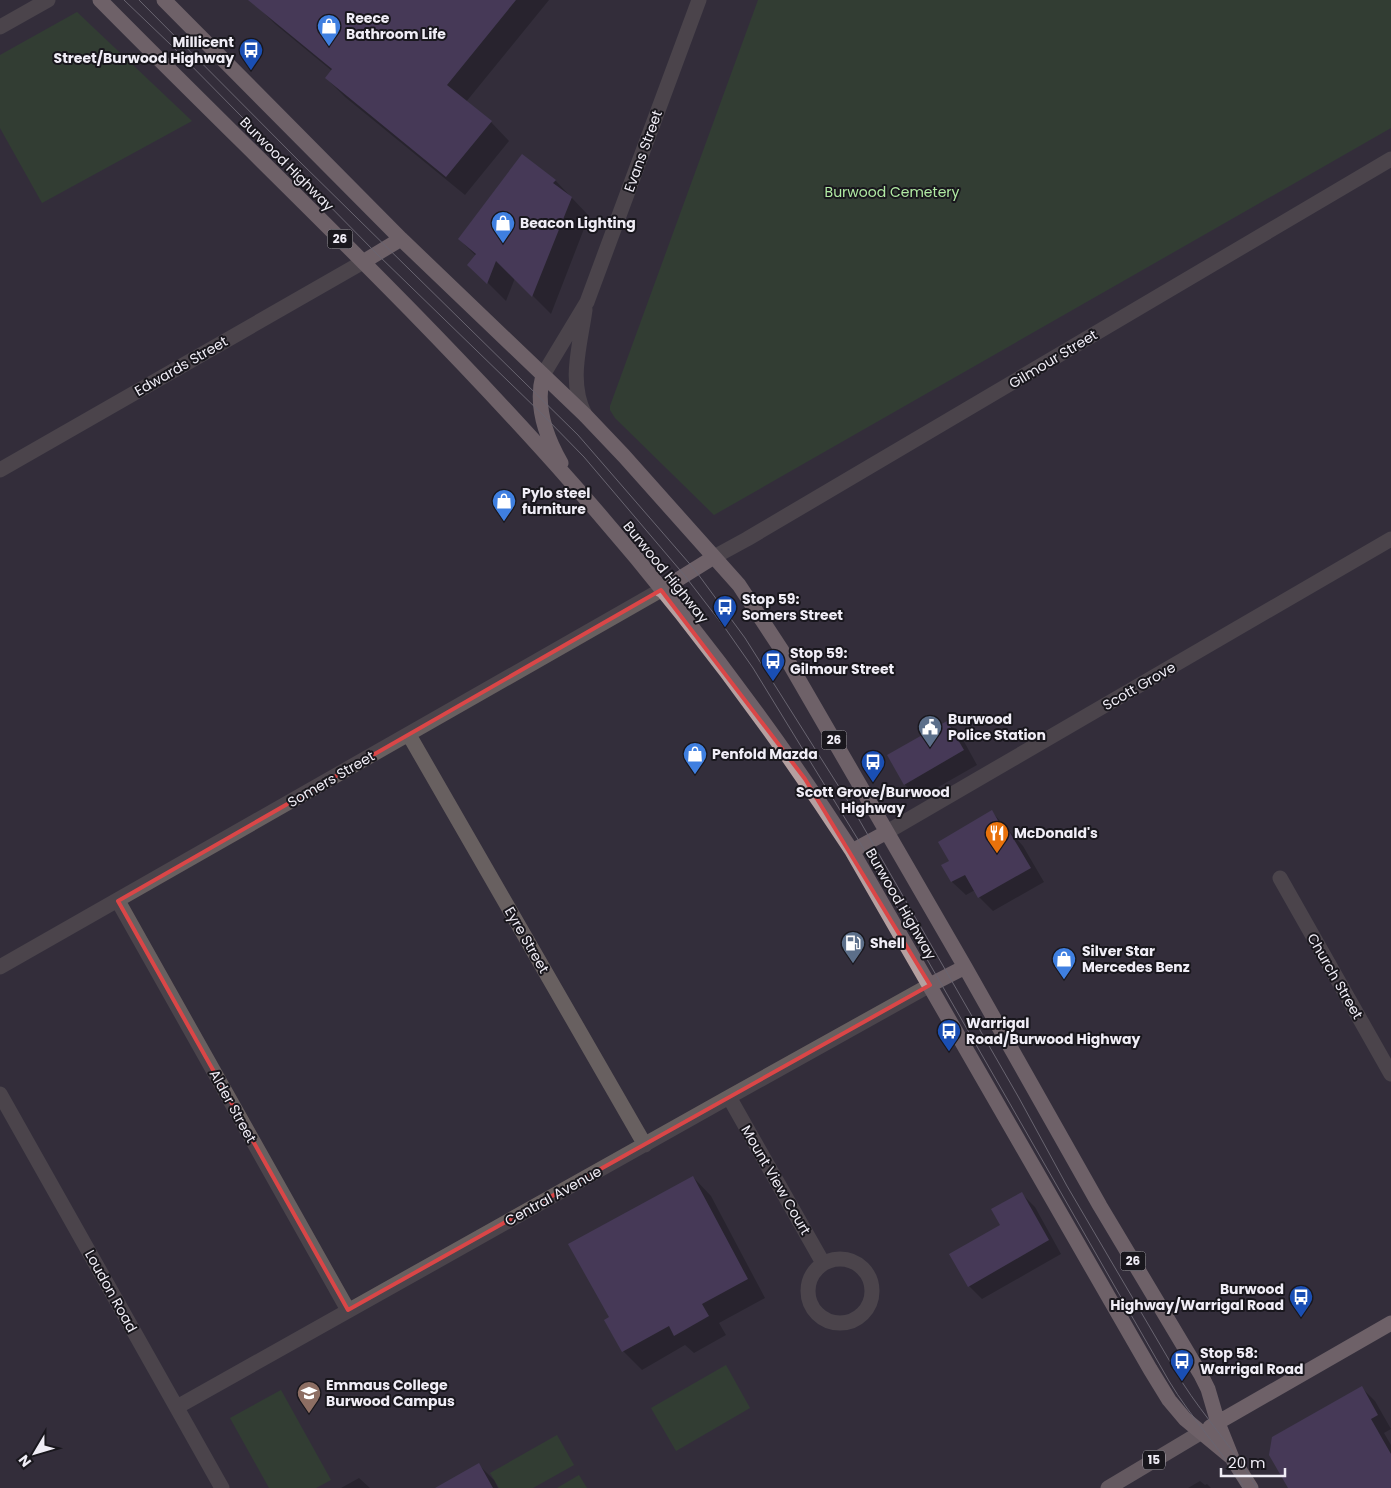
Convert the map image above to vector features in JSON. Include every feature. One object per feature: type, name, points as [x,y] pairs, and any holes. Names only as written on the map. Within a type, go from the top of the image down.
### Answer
[{"type":"highway","name":"Burwood Highway","points":[[100,0],[363,262],[514,420],[573,484],[661,590],[761,717],[805,779],[852,851],[1150,1370],[1185,1419],[1200,1433]]},
{"type":"highway","name":"Burwood Highway","points":[[164,0],[401,239],[585,415],[740,585],[781,649],[1100,1206],[1201,1375],[1212,1399],[1218,1423]]},
{"type":"highway","points":[[363,262],[401,239]]},
{"type":"highway","points":[[543,375],[539,396],[542,414],[555,452],[573,484]]},
{"type":"highway","points":[[661,590],[714,557]]},
{"type":"highway","points":[[852,851],[887,832]]},
{"type":"highway","points":[[930,985],[965,968]]},
{"type":"highway","name":"15","points":[[1200,1433],[1391,1323]]},
{"type":"highway","name":"26","points":[[1218,1423],[1232,1458],[1251,1488]]},
{"type":"highway","name":"26","points":[[1200,1433],[1232,1458]]},
{"type":"main road","name":"15","points":[[1108,1488],[1200,1433]]},
{"type":"street","points":[[0,28],[48,0]]},
{"type":"street","name":"Evans Street","points":[[543,375],[587,302],[699,0]]},
{"type":"street","name":"Gilmour Street","points":[[714,557],[1391,159]]},
{"type":"street","name":"Edwards Street","points":[[0,470],[363,262]]},
{"type":"street","name":"Evans Street","points":[[585,415],[579,404],[575,385],[587,302]]},
{"type":"street","name":"Scott Grove","points":[[887,832],[1391,539]]},
{"type":"street","name":"Somers Street","points":[[0,968],[661,590]]},
{"type":"street","name":"Eyre Street","points":[[409,735],[645,1145]]},
{"type":"street","name":"Church Street","points":[[1280,878],[1391,1074]]},
{"type":"street","name":"Alder Street","points":[[118,901],[348,1310]]},
{"type":"street","name":"Central Avenue","points":[[177,1407],[930,985]]},
{"type":"street","name":"Loudon Road","points":[[0,1094],[222,1488]]},
{"type":"street","name":"Mount View Court","points":[[729,1096],[823,1263]]},
{"type":"street","points":[[834,1259],[845,1259],[856,1263],[870,1278],[871,1301],[866,1311],[857,1319],[846,1324],[835,1324],[821,1318],[813,1310],[807,1296],[808,1285],[812,1274],[823,1263],[834,1259]]},
{"type":"highlighted area","points":[[661,590],[805,779],[930,985],[348,1310],[118,901]]},
{"type":"green space","name":"Burwood Cemetery","points":[[758,0],[1391,0],[1391,128],[714,515],[615,418],[610,410],[610,406]]},
{"type":"green space","points":[[77,12],[192,121],[42,203],[0,128],[0,55]]},
{"type":"green space","points":[[726,1365],[750,1408],[676,1451],[651,1408]]},
{"type":"green space","points":[[281,1390],[331,1480],[316,1488],[269,1488],[230,1418]]},
{"type":"green space","points":[[557,1435],[574,1465],[533,1488],[499,1488],[490,1473]]},
{"type":"green space","points":[[579,1475],[587,1488],[557,1488]]},
{"type":"building","points":[[248,0],[516,0],[447,85],[492,121],[446,177],[325,78],[332,69]]},
{"type":"building","points":[[522,154],[556,180],[553,183],[572,197],[532,297],[496,261],[487,284],[467,265],[476,254],[458,239]]},
{"type":"building","points":[[947,721],[964,750],[904,785],[887,755]]},
{"type":"building","points":[[992,810],[1005,833],[1009,831],[1031,868],[978,898],[965,875],[951,882],[941,865],[949,861],[938,842]]},
{"type":"building","points":[[693,1176],[748,1279],[702,1304],[709,1316],[674,1336],[669,1326],[622,1352],[604,1320],[609,1317],[568,1244]]},
{"type":"building","points":[[1022,1192],[1049,1240],[968,1287],[949,1254],[1000,1225],[991,1209]]},
{"type":"building","points":[[1362,1386],[1378,1415],[1371,1419],[1391,1454],[1391,1488],[1288,1488],[1269,1455],[1272,1437]]},
{"type":"building","points":[[479,1463],[493,1488],[435,1488]]},
{"type":"tram line","points":[[124,0],[170,44],[377,254],[584,457],[685,576],[725,628],[753,668],[862,846],[1169,1381],[1244,1488]]},
{"type":"tram line","points":[[139,0],[299,161],[578,435],[695,570],[745,638],[853,809],[1019,1098],[1067,1186],[1182,1382],[1257,1488]]},
{"type":"place","name":"Reece Bathroom Life","points":[[329,47]]},
{"type":"place","name":"Millicent Street/Burwood Highway","points":[[251,71]]},
{"type":"place","name":"Beacon Lighting","points":[[503,244]]},
{"type":"place","name":"Pylo steel furniture","points":[[504,522]]},
{"type":"place","name":"Stop 59: Somers Street","points":[[725,628]]},
{"type":"place","name":"Stop 59: Gilmour Street","points":[[773,682]]},
{"type":"place","name":"Burwood Police Station","points":[[930,748]]},
{"type":"place","name":"Penfold Mazda","points":[[695,775]]},
{"type":"place","name":"Scott Grove/Burwood Highway","points":[[873,783]]},
{"type":"place","name":"McDonald's","points":[[997,854]]},
{"type":"place","name":"Shell","points":[[853,964]]},
{"type":"place","name":"Silver Star Mercedes Benz","points":[[1064,980]]},
{"type":"place","name":"Warrigal Road/Burwood Highway","points":[[949,1052]]},
{"type":"place","name":"Burwood Highway/Warrigal Road","points":[[1301,1318]]},
{"type":"place","name":"Stop 58: Warrigal Road","points":[[1182,1382]]},
{"type":"place","name":"Emmaus College Burwood Campus","points":[[309,1414]]}]
